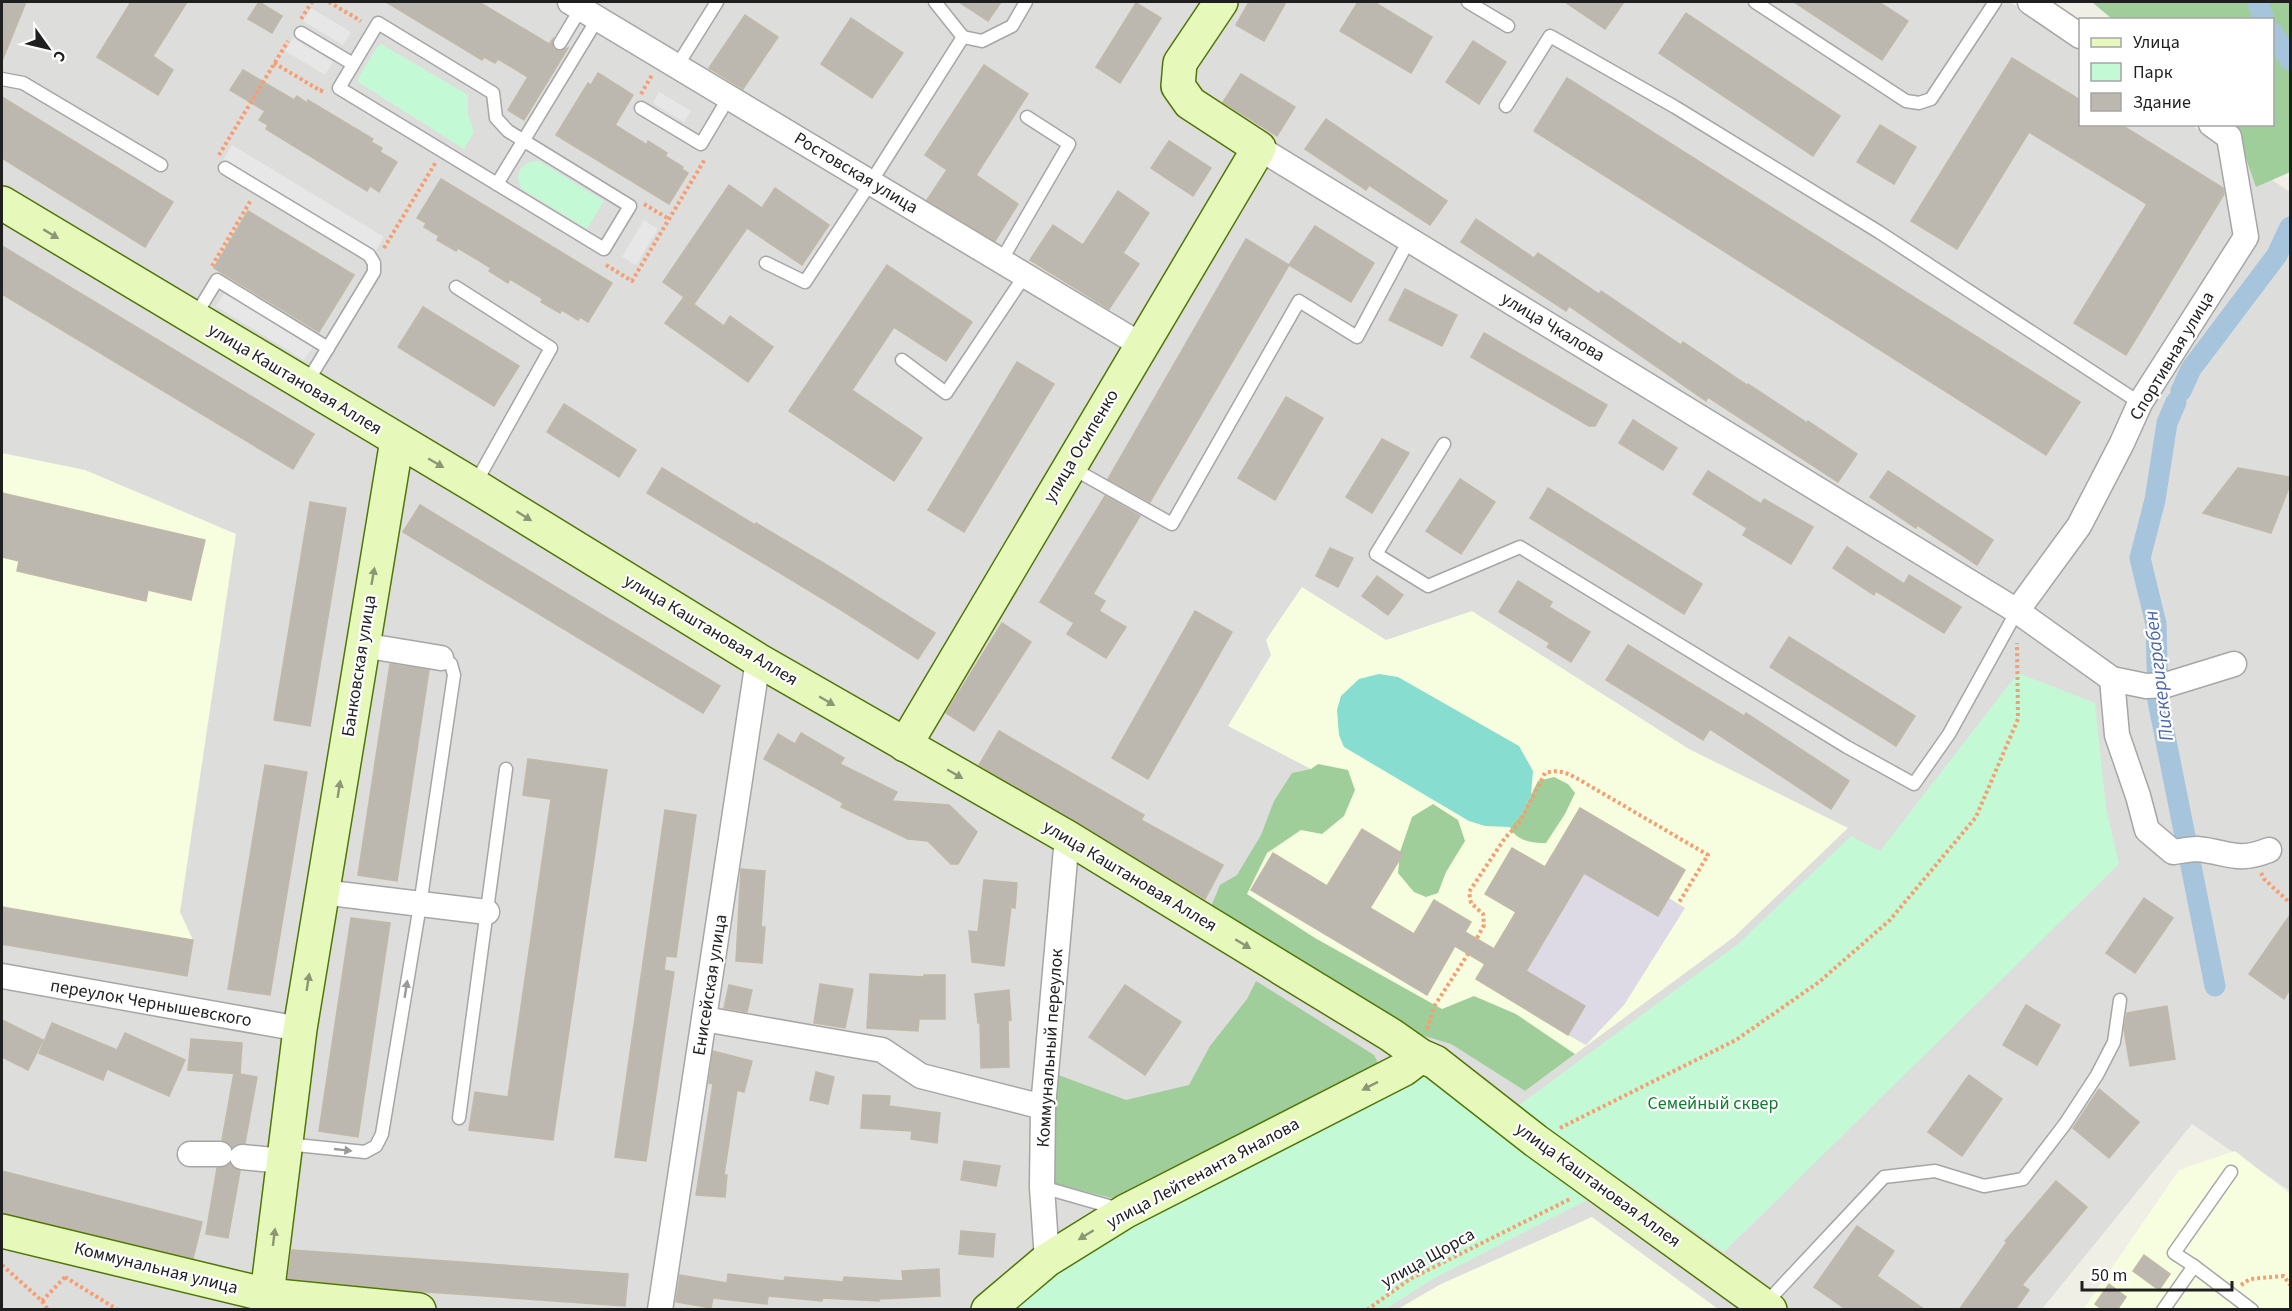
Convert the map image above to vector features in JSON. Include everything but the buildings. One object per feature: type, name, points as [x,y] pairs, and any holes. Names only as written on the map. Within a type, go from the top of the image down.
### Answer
[{"type":"street","name":"улица Чкалова","points":[[1221,2],[1180,63],[1178,86],[1190,103],[1259,148],[2017,611],[2112,679]]},
{"type":"street","points":[[2030,2],[2079,35]]},
{"type":"street","name":"Ростовская улица","points":[[583,9],[1141,345]]},
{"type":"street","name":"Спортивная улица","points":[[2017,611],[2079,526],[2140,403],[2246,237],[2229,137],[2214,126]]},
{"type":"street","name":"улица Осипенко","points":[[904,745],[1259,148]]},
{"type":"street","name":"улица Каштановая Аллея","points":[[2,203],[475,486],[758,660],[1067,837],[1391,1035],[1426,1051],[1435,1062],[1536,1141],[1767,1307]]},
{"type":"street","name":"Банковская улица","points":[[266,1302],[300,1029],[397,440]]},
{"type":"street","points":[[362,645],[441,658]]},
{"type":"street","name":"Енисейская улица","points":[[660,1310],[758,660]]},
{"type":"street","points":[[2234,664],[2156,686],[2112,679],[2117,735],[2147,830],[2185,850],[2229,856],[2260,853]]},
{"type":"street","name":"Коммунальный переулок","points":[[1047,1260],[1042,1187],[1043,1107],[1067,837]]},
{"type":"street","points":[[322,892],[487,912]]},
{"type":"street","name":"переулок Чернышевского","points":[[2,976],[300,1029]]},
{"type":"street","points":[[705,1019],[882,1050],[921,1076],[1043,1107]]},
{"type":"street","name":"улица Лейтенанта Яналова","points":[[988,1310],[1047,1260],[1126,1211],[1404,1069],[1426,1051]]},
{"type":"street","points":[[190,1154],[231,1156],[284,1152]]},
{"type":"street","name":"Коммунальная улица","points":[[2,1231],[266,1302],[418,1310]]},
{"type":"lane","points":[[677,66],[717,2]]},
{"type":"lane","points":[[935,2],[963,37],[982,41],[1012,26],[1026,2]]},
{"type":"lane","points":[[1468,2],[1508,26]]},
{"type":"lane","points":[[1755,2],[1906,101],[1919,103],[1931,99],[1995,2]]},
{"type":"lane","points":[[560,43],[583,9]]},
{"type":"lane","points":[[497,184],[523,142],[583,9]]},
{"type":"lane","points":[[378,23],[493,93],[496,118],[523,142],[630,206],[604,249],[339,88],[378,23]]},
{"type":"lane","points":[[297,30],[353,64]]},
{"type":"lane","points":[[1506,106],[1550,36],[1675,107],[1879,232],[2140,403]]},
{"type":"lane","points":[[766,263],[806,282],[963,37]]},
{"type":"lane","points":[[2,80],[22,82],[161,165]]},
{"type":"lane","points":[[641,108],[701,144],[729,97]]},
{"type":"lane","points":[[1001,261],[1069,144],[1027,117]]},
{"type":"lane","points":[[219,165],[369,255],[374,263],[374,272],[305,385]]},
{"type":"lane","points":[[1069,466],[1172,524],[1299,301],[1357,337],[1409,240]]},
{"type":"lane","points":[[902,360],[946,393],[1025,275]]},
{"type":"lane","points":[[194,319],[217,280],[328,348]]},
{"type":"lane","points":[[456,287],[551,348],[475,486]]},
{"type":"lane","points":[[1444,444],[1376,554],[1428,586],[1520,547],[1847,747],[1914,784],[1949,734],[2017,611]]},
{"type":"lane","points":[[284,1152],[365,1152],[376,1146],[382,1134],[420,905],[454,675],[451,664],[441,658]]},
{"type":"lane","points":[[459,1118],[506,769]]},
{"type":"lane","points":[[1767,1307],[1884,1177],[1935,1171],[1984,1186],[2023,1179],[2065,1124],[2097,1075],[2114,1042],[2120,1000]]},
{"type":"lane","points":[[2231,1172],[2174,1253],[2252,1310]]},
{"type":"lane","points":[[1042,1187],[1126,1211]]},
{"type":"lane","points":[[2163,1310],[2194,1266]]},
{"type":"path","points":[[219,165],[274,63],[297,30],[312,2]]},
{"type":"path","points":[[329,2],[375,29]]},
{"type":"path","points":[[321,91],[367,15]]},
{"type":"path","points":[[274,63],[330,97]]},
{"type":"path","points":[[597,260],[632,281],[710,152]]},
{"type":"path","points":[[427,156],[446,168]]},
{"type":"path","points":[[374,263],[436,162]]},
{"type":"path","points":[[635,198],[669,219]]},
{"type":"path","points":[[209,270],[252,200]]},
{"type":"path","points":[[1536,1141],[1736,1040],[1820,982],[1890,920],[1976,817],[2018,719],[2017,611]]},
{"type":"path","points":[[1477,939],[1484,925],[1483,914],[1471,903],[1469,892],[1505,838],[1519,823],[1545,773],[1554,770],[1575,777],[1708,855],[1678,904]]},
{"type":"path","points":[[2260,853],[2265,879],[2290,903]]},
{"type":"path","points":[[1426,1051],[1427,1029],[1435,1005],[1468,954]]},
{"type":"path","name":"улица Щорса","points":[[1367,1310],[1410,1279],[1576,1196]]},
{"type":"path","points":[[2,1265],[42,1301],[48,1310]]},
{"type":"path","points":[[2229,1293],[2250,1279],[2284,1276],[2290,1285]]},
{"type":"path","points":[[42,1301],[65,1278],[118,1310]]},
{"type":"shaded area","points":[[2,2],[2010,2],[2079,48],[2079,126],[2192,126],[2290,192],[2290,1191],[2192,1124],[2042,1309],[2,1310]]},
{"type":"shaded area","points":[[311,8],[351,32],[343,45],[303,21]]},
{"type":"shaded area","points":[[293,38],[333,62],[325,75],[285,51]]},
{"type":"shaded area","points":[[659,92],[691,111],[684,122],[653,103]]},
{"type":"shaded area","points":[[232,145],[384,237],[375,252],[223,160]]},
{"type":"shaded area","points":[[644,220],[658,229],[636,265],[622,257]]},
{"type":"shaded area","points":[[224,293],[313,346],[304,360],[216,306]]},
{"type":"shaded area","points":[[2,453],[85,470],[236,534],[180,912],[193,940],[187,976],[2,944]]},
{"type":"shaded area","points":[[1302,587],[1386,640],[1472,611],[1689,749],[1848,828],[1734,937],[1525,1091],[1233,905],[1311,769],[1228,726],[1271,655],[1266,640]]},
{"type":"shaded area","points":[[1379,674],[1398,677],[1519,746],[1533,771],[1531,795],[1522,813],[1510,827],[1485,826],[1469,821],[1344,747],[1339,735],[1337,710],[1341,696],[1359,679]]},
{"type":"shaded area","points":[[1584,873],[1658,916],[1669,898],[1685,908],[1624,1005],[1586,1045],[1568,1035],[1585,1006],[1526,971]]},
{"type":"shaded area","points":[[2235,1151],[2290,1194],[2290,1309],[2083,1310],[2179,1170]]},
{"type":"shaded area","points":[[1592,1217],[1718,1309],[1398,1309],[1441,1284]]},
{"type":"green space","points":[[2092,2],[2290,2],[2290,172],[2256,187],[2237,133],[2229,126],[2274,126],[2274,18],[2111,18]]},
{"type":"green space","points":[[381,44],[468,95],[468,114],[474,132],[464,149],[358,82],[358,78]]},
{"type":"green space","points":[[534,161],[539,161],[604,201],[587,229],[522,189],[518,180],[519,171]]},
{"type":"green space","name":"Семейный сквер","points":[[2018,673],[2095,703],[2106,808],[2119,864],[1724,1252],[1624,1181],[1431,1280],[1386,1309],[1006,1310],[1081,1251],[1416,1070],[1492,1125],[1738,944],[1851,836],[1880,851]]},
{"type":"green space","points":[[1318,764],[1348,770],[1355,790],[1344,816],[1322,834],[1301,830],[1267,853],[1247,894],[1315,938],[1442,1009],[1474,996],[1516,1014],[1575,1054],[1525,1091],[1451,1044],[1405,1030],[1210,909],[1220,885],[1237,875],[1261,835],[1274,801],[1292,773],[1311,769]]},
{"type":"green space","points":[[1554,777],[1568,784],[1575,793],[1565,814],[1546,843],[1530,842],[1520,838],[1510,827],[1522,813],[1538,781]]},
{"type":"green space","points":[[1433,804],[1458,820],[1465,841],[1446,872],[1438,893],[1426,897],[1414,892],[1398,873],[1400,852],[1412,817]]},
{"type":"green space","points":[[1256,981],[1374,1055],[1381,1069],[1127,1202],[1051,1183],[1053,1073],[1126,1100],[1189,1085],[1210,1046],[1247,999]]},
{"type":"waterway","name":"Пискериграбен","points":[[2258,2],[2263,18]]},
{"type":"waterway","name":"Пискериграбен","points":[[2274,35],[2290,60]]},
{"type":"waterway","name":"Пискериграбен","points":[[2181,391],[2191,369],[2277,255],[2290,227]]},
{"type":"waterway","name":"Пискериграбен","points":[[2176,402],[2167,423],[2155,500],[2140,558],[2156,624],[2158,701],[2215,986]]}]
